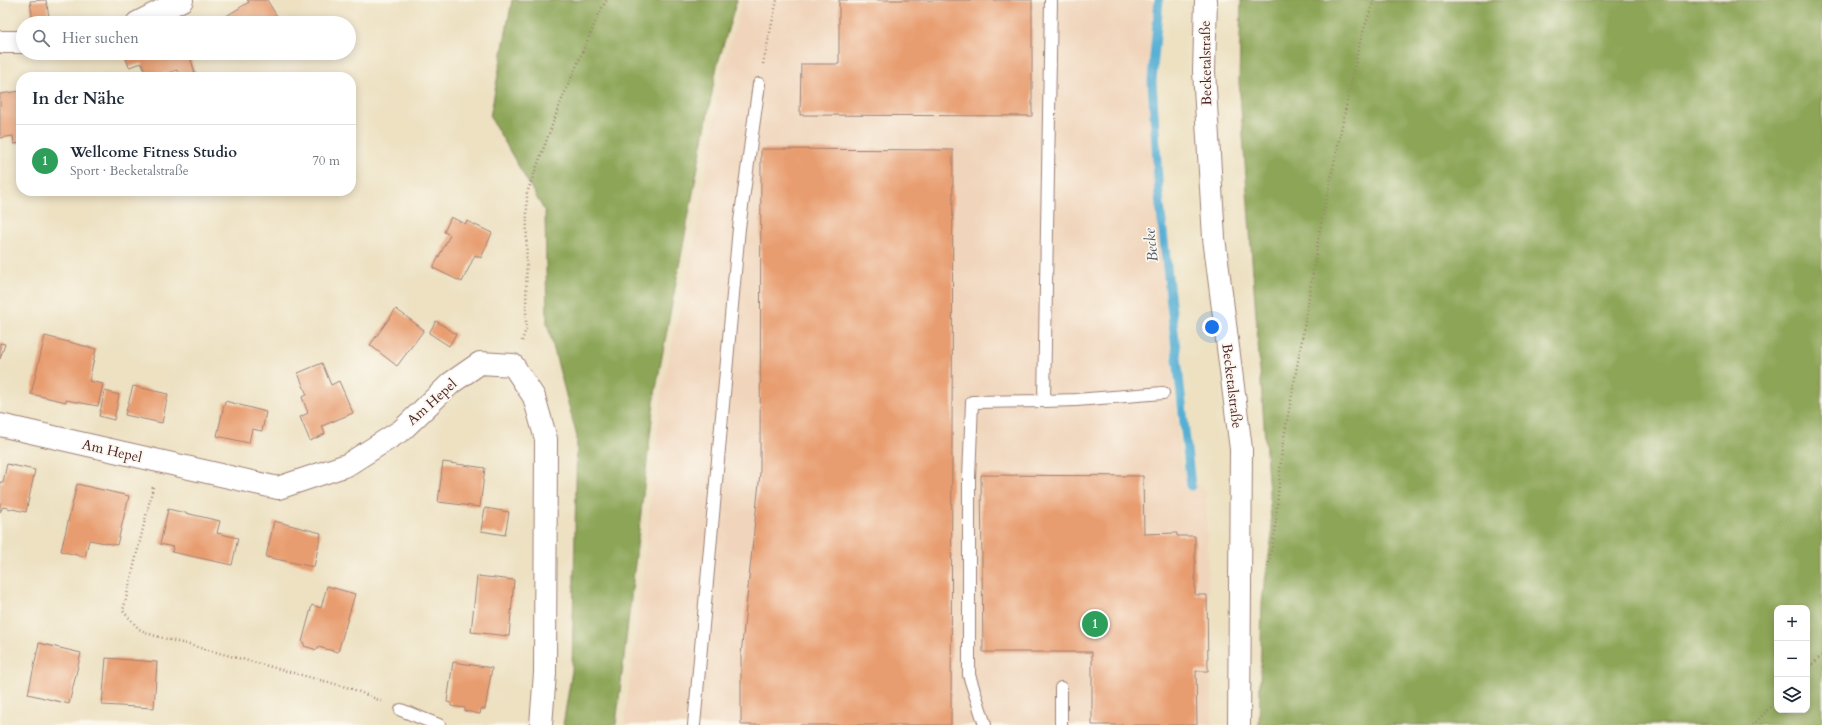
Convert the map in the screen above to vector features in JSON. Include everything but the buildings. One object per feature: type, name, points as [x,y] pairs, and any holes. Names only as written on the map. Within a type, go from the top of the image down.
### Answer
[{"type":"street","points":[[151,16],[182,0]]},
{"type":"street","name":"Becketalstraße","points":[[1206,0],[1204,71],[1214,238],[1241,449],[1239,725]]},
{"type":"street","points":[[0,42],[16,42]]},
{"type":"street","name":"Am Hepel","points":[[0,425],[278,488],[347,465],[402,430],[451,383],[480,363],[513,365]]},
{"type":"street","points":[[513,365],[534,397],[546,438],[545,673],[542,725]]},
{"type":"lane","points":[[1044,401],[1051,0]]},
{"type":"lane","points":[[694,725],[739,228],[759,84]]},
{"type":"lane","points":[[984,725],[969,675],[969,478],[972,402],[1076,400],[1163,393]]},
{"type":"lane","points":[[1061,725],[1062,688]]},
{"type":"lane","points":[[401,710],[439,725]]},
{"type":"path","points":[[513,365],[526,329],[527,194],[560,104],[601,9],[607,0]]},
{"type":"path","points":[[759,84],[777,0]]},
{"type":"path","points":[[1268,569],[1275,531],[1282,448],[1303,334],[1319,234],[1360,41],[1374,0]]},
{"type":"path","points":[[159,461],[123,610],[140,629],[152,635],[350,688],[401,710]]},
{"type":"path","points":[[1810,667],[1822,655]]},
{"type":"path","points":[[1753,725],[1774,703]]},
{"type":"shaded area","points":[[743,0],[1159,0],[1151,145],[1181,467],[1206,492],[1212,725],[624,725],[641,591],[661,397],[696,232],[723,67]]},
{"type":"green space","points":[[512,0],[737,0],[717,66],[655,394],[616,725],[563,725],[572,670],[577,437],[547,323],[545,212],[490,117]]},
{"type":"green space","points":[[1241,0],[1822,0],[1822,725],[1259,725],[1262,602],[1272,535],[1239,81]]},
{"type":"waterway","name":"Becke","points":[[1159,0],[1152,81],[1159,195],[1191,486]]},
{"type":"place","name":"Wellcome Fitness Studio","points":[[1095,624]]}]
